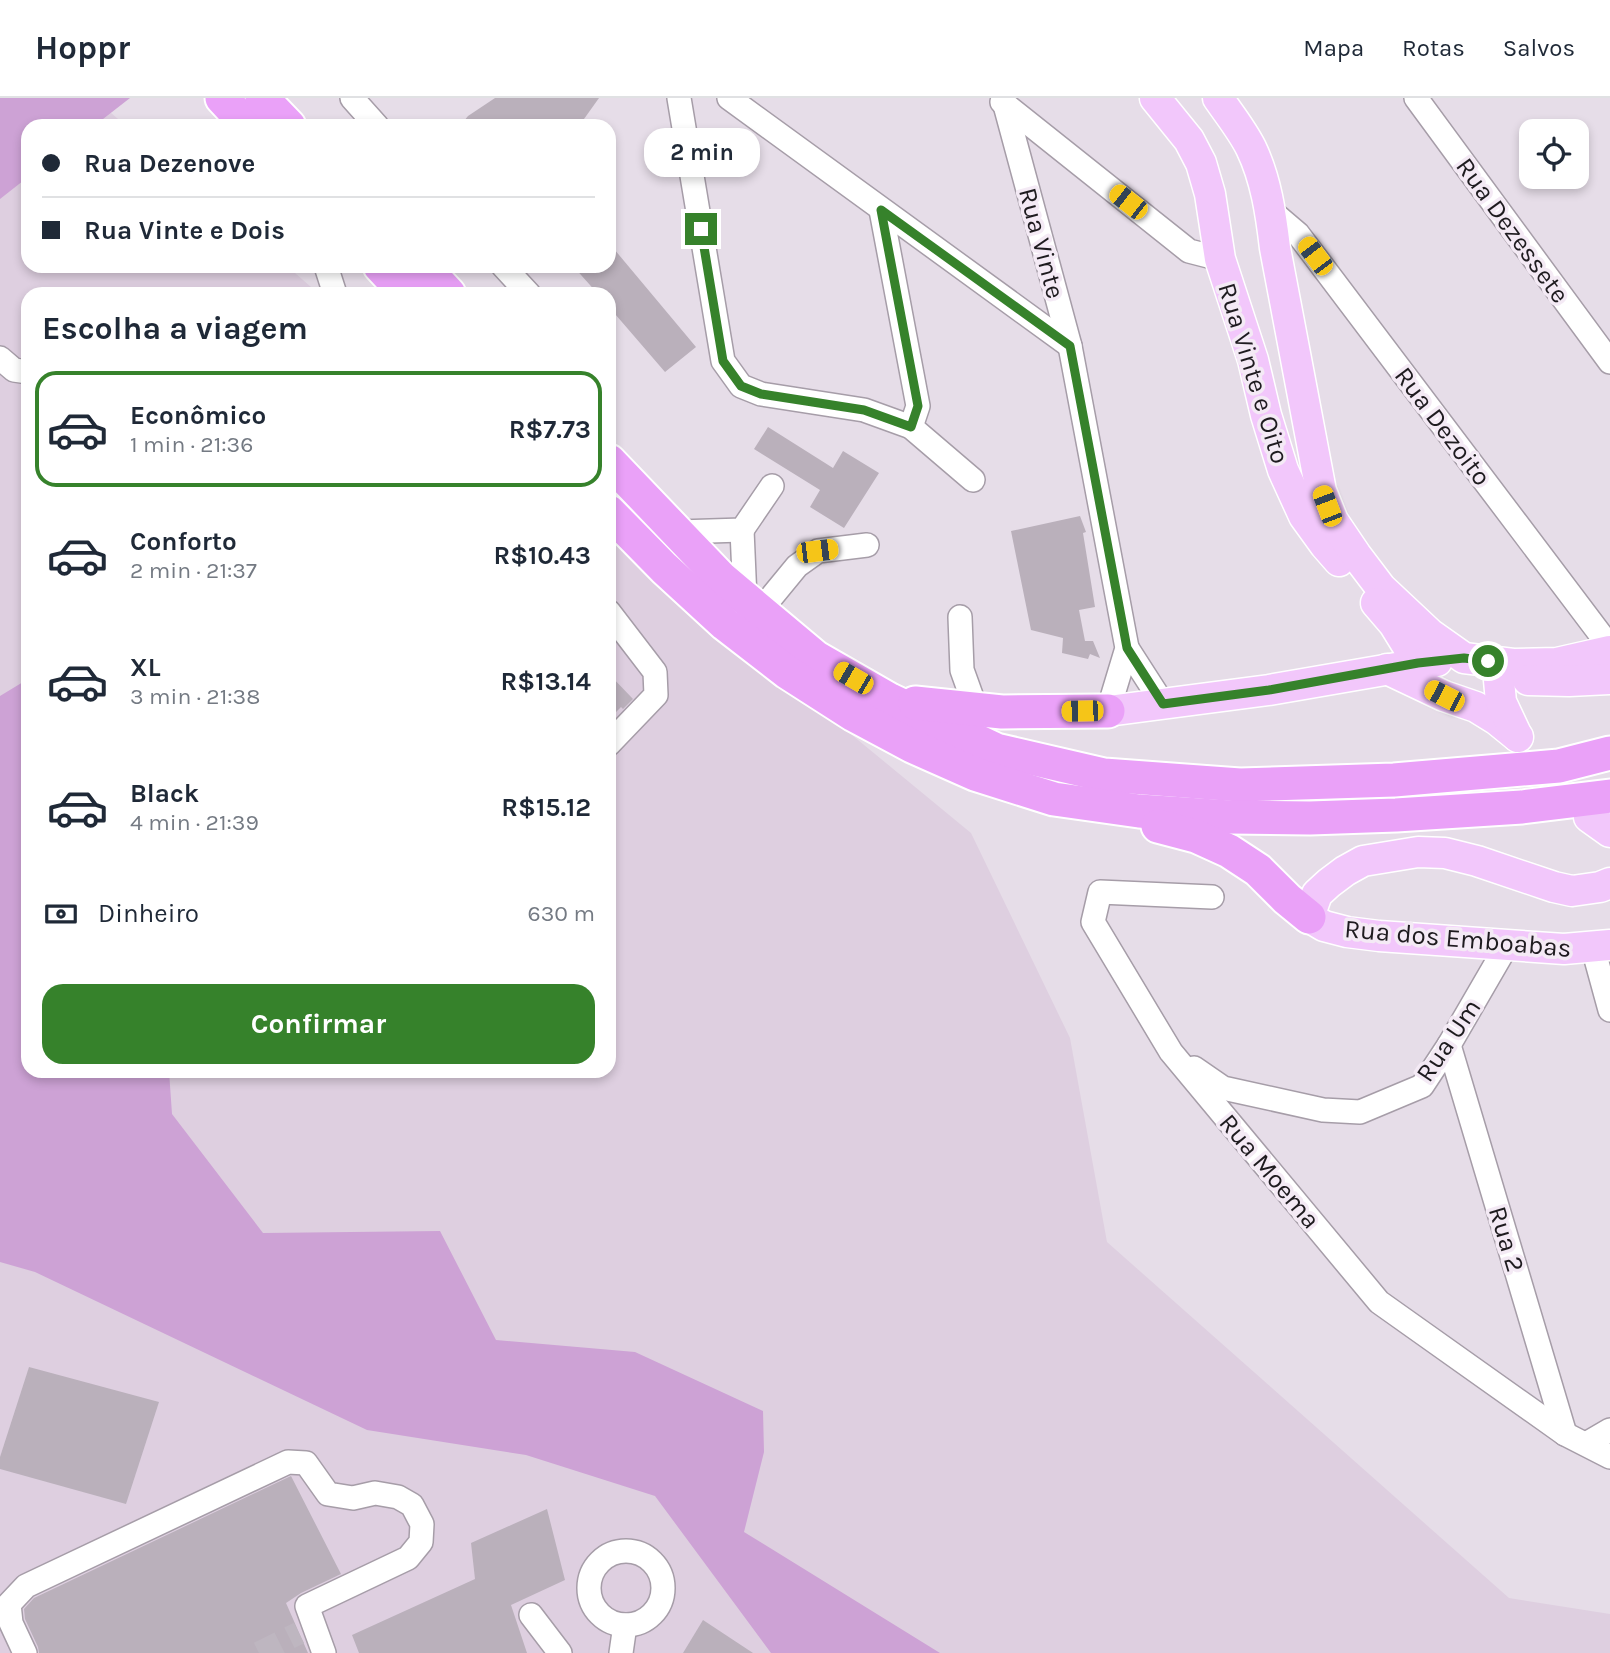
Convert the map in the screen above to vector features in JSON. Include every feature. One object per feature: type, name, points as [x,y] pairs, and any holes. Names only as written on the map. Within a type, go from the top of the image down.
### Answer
[{"type":"highway","points":[[222,98],[242,119]]},
{"type":"highway","points":[[262,98],[282,119]]},
{"type":"highway","points":[[386,273],[400,287]]},
{"type":"highway","points":[[429,273],[442,287]]},
{"type":"highway","points":[[616,468],[721,578],[815,657],[890,700],[996,750],[1104,775],[1240,785],[1394,780],[1559,766],[1610,752]]},
{"type":"highway","points":[[616,519],[725,624],[787,672],[854,715],[912,746],[975,774],[1054,799],[1196,836],[1229,851],[1258,870],[1309,917]]},
{"type":"highway","points":[[890,700],[1002,712],[1108,711]]},
{"type":"highway","points":[[1054,799],[1139,811],[1230,817],[1310,818],[1522,807],[1603,815]]},
{"type":"main road","name":"Rua Vinte e Oito","points":[[1155,98],[1189,140],[1201,163],[1210,194],[1220,259],[1253,360],[1283,470],[1304,516],[1325,545],[1394,624],[1418,663]]},
{"type":"main road","name":"Rua Vinte e Oito","points":[[1218,98],[1239,127],[1263,179],[1321,491],[1333,521],[1381,588],[1430,634],[1464,658]]},
{"type":"main road","points":[[1108,711],[1269,690],[1418,663],[1464,658],[1513,664],[1557,663],[1610,649]]},
{"type":"main road","points":[[1418,663],[1450,672],[1499,680],[1610,679]]},
{"type":"main road","points":[[1387,669],[1444,696],[1476,707],[1497,720],[1523,744],[1501,702],[1499,680]]},
{"type":"main road","name":"Rua dos Emboabas","points":[[1602,947],[1564,949],[1379,936],[1324,926],[1309,917],[1317,894],[1345,872],[1363,861],[1408,853],[1446,853],[1572,891],[1610,883]]},
{"type":"street","points":[[352,98],[371,119]]},
{"type":"street","points":[[680,98],[723,361],[741,386],[761,394],[864,410],[911,427],[973,480]]},
{"type":"street","points":[[729,98],[1070,346]]},
{"type":"street","name":"Rua Dezessete","points":[[1416,98],[1610,362]]},
{"type":"street","points":[[1001,101],[1189,251],[1220,259]]},
{"type":"street","name":"Rua Vinte","points":[[1001,101],[1070,346],[1127,648],[1108,711]]},
{"type":"street","points":[[881,210],[918,406],[911,427]]},
{"type":"street","name":"Rua Dezoito","points":[[1271,211],[1298,234],[1610,649]]},
{"type":"street","points":[[509,273],[522,287]]},
{"type":"street","points":[[0,358],[15,370],[21,371]]},
{"type":"street","points":[[753,605],[743,530],[772,486]]},
{"type":"street","points":[[677,532],[743,530]]},
{"type":"street","points":[[753,605],[817,551],[867,545]]},
{"type":"street","points":[[960,617],[962,670],[976,709]]},
{"type":"street","points":[[616,621],[655,672],[656,695],[616,737]]},
{"type":"street","points":[[616,643],[633,643]]},
{"type":"street","points":[[1127,648],[1163,704]]},
{"type":"street","name":"Rua Moema","points":[[1212,897],[1100,892],[1093,922],[1171,1052],[1379,1303],[1565,1434],[1610,1457]]},
{"type":"street","name":"Rua Um","points":[[1171,1052],[1223,1088],[1324,1110],[1360,1112],[1422,1086],[1507,945]]},
{"type":"street","points":[[1602,947],[1610,1010]]},
{"type":"street","name":"Rua 2","points":[[1449,1045],[1565,1434]]},
{"type":"street","points":[[1586,1444],[1610,1430]]},
{"type":"street","points":[[25,1653],[11,1623],[9,1604],[26,1586],[288,1462],[306,1463],[328,1494],[353,1498],[375,1493],[398,1497],[412,1505],[422,1524],[421,1542],[408,1558],[307,1606],[306,1629],[324,1653]]},
{"type":"street","points":[[531,1615],[560,1653]]},
{"type":"street","points":[[621,1653],[625,1625]]},
{"type":"shaded area","points":[[0,98],[94,98],[118,119],[21,119],[21,273],[295,273],[311,287],[21,287],[21,1078],[616,1078],[616,541],[971,833],[1070,1038],[1107,1242],[1509,1598],[1610,1614],[1610,1653],[0,1653]]},
{"type":"shaded area","points":[[0,98],[130,98],[103,119],[21,119],[21,182],[0,199]]},
{"type":"shaded area","points":[[21,683],[21,1078],[169,1078],[172,1114],[263,1233],[440,1231],[496,1340],[635,1352],[763,1411],[764,1452],[744,1532],[940,1653],[771,1653],[655,1496],[526,1455],[367,1430],[35,1272],[0,1262],[0,696]]},
{"type":"building","points":[[495,98],[599,98],[584,119],[466,119]]},
{"type":"building","points":[[616,251],[696,347],[665,372],[616,315],[616,287],[592,287],[579,273],[616,273]]},
{"type":"building","points":[[768,427],[833,468],[843,451],[879,473],[844,528],[810,507],[820,490],[754,449]]},
{"type":"building","points":[[1080,516],[1086,532],[1083,533],[1095,607],[1079,610],[1085,641],[1093,641],[1100,658],[1090,654],[1088,659],[1062,653],[1063,638],[1031,630],[1011,531]]},
{"type":"building","points":[[616,681],[633,699],[623,709],[621,707],[616,712]]},
{"type":"building","points":[[29,1367],[159,1402],[126,1504],[0,1469],[0,1457]]},
{"type":"building","points":[[291,1476],[341,1574],[286,1603],[308,1653],[39,1653],[25,1619],[24,1609],[34,1598]]},
{"type":"building","points":[[547,1509],[565,1580],[511,1605],[527,1653],[359,1653],[352,1635],[475,1579],[471,1543]]},
{"type":"building","points":[[703,1620],[753,1653],[683,1653]]},
{"type":"tunnel","points":[[259,1653],[299,1633]]},
{"type":"route","points":[[701,229],[723,361],[741,386],[761,394],[864,410],[911,427],[918,406],[881,210],[1070,346],[1127,648],[1163,704],[1269,690],[1418,663],[1464,658],[1488,661]]}]
